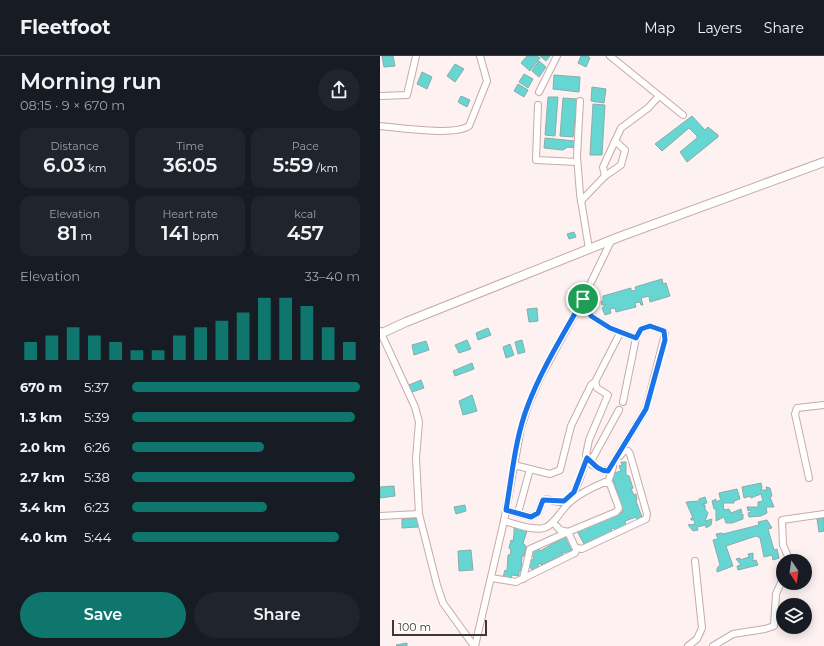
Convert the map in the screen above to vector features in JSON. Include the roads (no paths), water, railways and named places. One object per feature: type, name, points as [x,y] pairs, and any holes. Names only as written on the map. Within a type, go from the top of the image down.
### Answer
[{"type":"main road","points":[[380,333],[589,249],[824,162]]},
{"type":"street","points":[[380,96],[407,95],[416,56]]},
{"type":"street","points":[[380,126],[446,131],[462,129],[469,126],[487,80],[480,56]]},
{"type":"street","points":[[539,92],[557,56]]},
{"type":"street","points":[[610,56],[682,115]]},
{"type":"street","points":[[605,176],[603,167],[621,128],[648,108],[659,96]]},
{"type":"street","points":[[580,101],[577,162],[581,201],[589,249]]},
{"type":"street","points":[[538,105],[536,160],[577,162]]},
{"type":"street","points":[[581,201],[605,176],[621,165],[625,150],[615,141]]},
{"type":"street","points":[[474,646],[504,521],[521,428],[528,406],[540,378],[583,299],[611,241]]},
{"type":"street","points":[[583,299],[591,316],[620,333],[636,338]]},
{"type":"street","points":[[595,382],[595,386],[606,392],[608,398],[589,440],[589,459],[591,464],[602,470],[608,471],[646,409],[665,334],[664,331],[650,326],[641,329],[636,338],[623,402]]},
{"type":"street","points":[[380,333],[415,407],[419,422],[416,458],[419,514],[443,602],[474,646]]},
{"type":"street","points":[[514,465],[550,474],[560,470],[571,426],[620,333]]},
{"type":"street","points":[[809,478],[795,414],[797,408],[824,405]]},
{"type":"street","points":[[506,510],[531,517],[538,513],[543,500],[549,499],[559,502],[569,498],[574,492],[589,459],[619,410]]},
{"type":"street","points":[[504,521],[537,528],[546,527],[553,522],[556,516],[571,501],[586,491],[608,482],[614,466],[624,451],[628,451],[632,460],[647,517],[582,549],[576,549]]},
{"type":"street","points":[[518,513],[530,469]]},
{"type":"street","points":[[523,579],[530,549],[618,510],[610,484],[608,482]]},
{"type":"street","points":[[380,516],[419,514]]},
{"type":"street","points":[[787,554],[783,545],[782,520],[824,514]]},
{"type":"street","points":[[553,522],[560,530],[568,532]]},
{"type":"street","points":[[568,532],[576,549]]},
{"type":"street","points":[[491,578],[516,582],[575,552],[576,549]]},
{"type":"street","points":[[688,646],[697,639],[702,628],[695,561]]},
{"type":"street","points":[[713,646],[733,634],[765,629],[774,626],[776,594],[778,590]]}]
